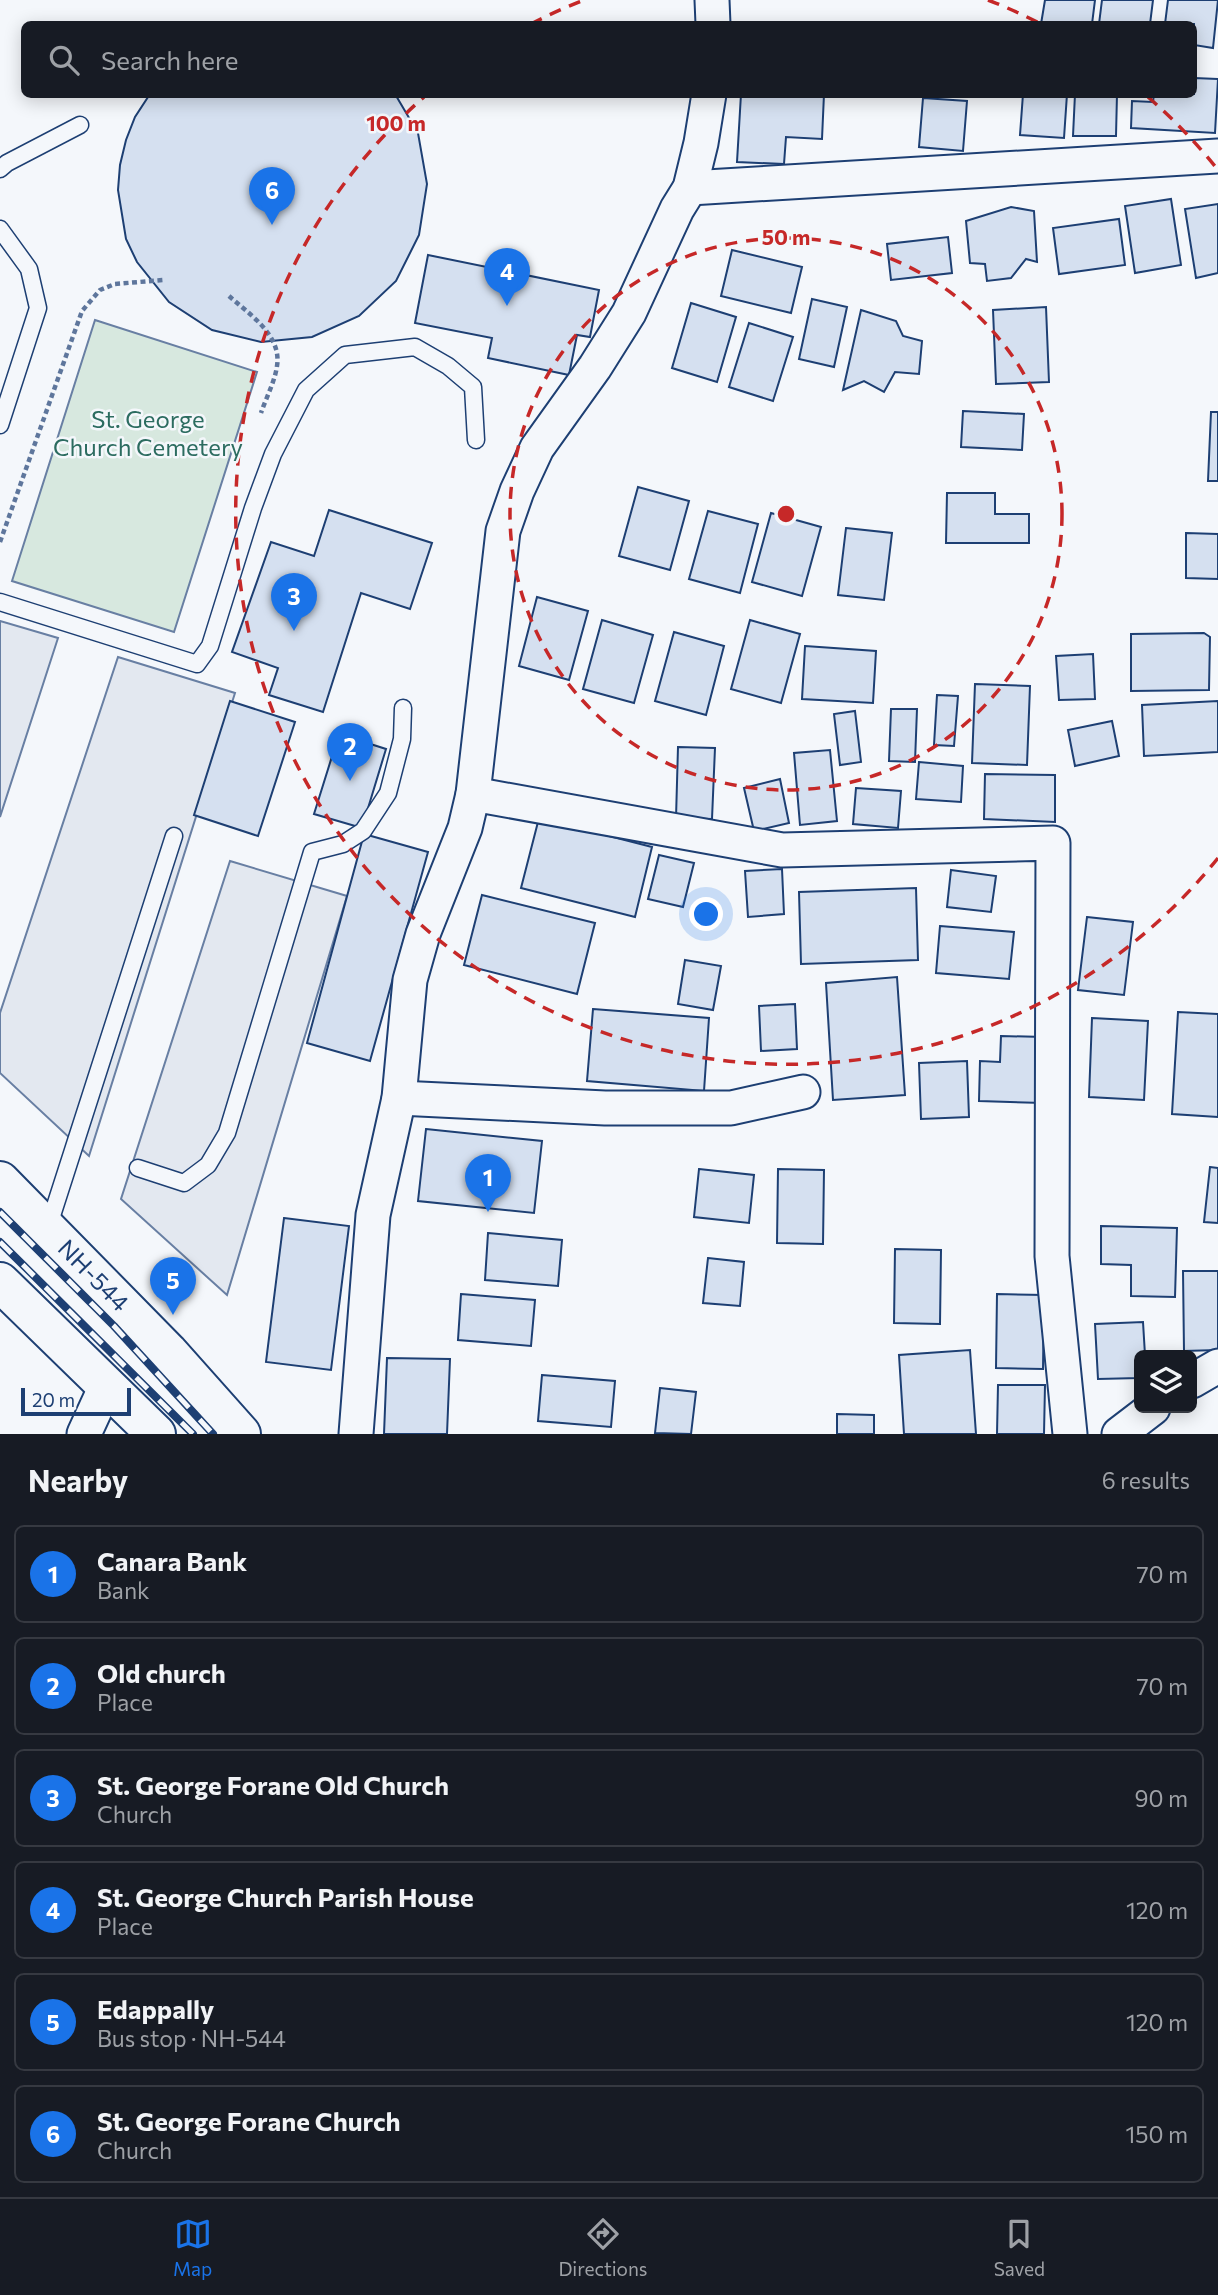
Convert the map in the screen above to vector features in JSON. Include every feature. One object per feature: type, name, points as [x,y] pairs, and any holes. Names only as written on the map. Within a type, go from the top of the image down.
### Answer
[{"type":"main road","name":"NH-544","points":[[0,1181],[168,1352],[242,1434]]},
{"type":"main road","points":[[0,1282],[156,1434]]},
{"type":"street","points":[[712,0],[713,21]]},
{"type":"street","points":[[356,1434],[373,1215],[399,1098],[410,980],[423,934],[465,828],[473,794],[503,531],[517,491],[537,448],[629,313],[677,209],[690,188],[708,98]]},
{"type":"street","points":[[690,188],[1218,156]]},
{"type":"street","points":[[473,794],[782,850],[1053,843],[1052,1256],[1070,1434]]},
{"type":"street","points":[[399,1098],[605,1108],[731,1108],[803,1092]]},
{"type":"street","points":[[1197,1378],[1218,1366]]},
{"type":"street","points":[[83,1434],[107,1384]]},
{"type":"street","points":[[1119,1434],[1146,1413]]},
{"type":"lane","points":[[0,169],[79,125]]},
{"type":"lane","points":[[0,229],[29,269],[38,308],[0,425]]},
{"type":"lane","points":[[0,602],[197,664],[210,646],[253,508],[273,454],[306,390],[345,355],[415,346],[448,366],[474,387],[476,440]]},
{"type":"lane","points":[[138,1168],[184,1183],[208,1165],[228,1133],[312,852],[343,844],[363,831],[387,793],[402,739],[403,708]]},
{"type":"lane","points":[[48,1228],[174,836]]},
{"type":"path","points":[[0,542],[82,311],[100,290],[115,284],[163,280]]},
{"type":"path","points":[[229,296],[268,332],[276,346],[278,365],[260,416]]},
{"type":"green space","name":"St. George Church Cemetery","points":[[95,320],[257,372],[174,632],[12,581]]},
{"type":"shaded area","points":[[0,621],[58,638],[0,817]]},
{"type":"shaded area","points":[[118,657],[235,693],[89,1156],[0,1073],[0,1013]]},
{"type":"shaded area","points":[[230,861],[347,896],[227,1295],[121,1199]]},
{"type":"building","points":[[1045,0],[1095,0],[1092,21],[1042,21]]},
{"type":"building","points":[[1102,0],[1153,0],[1150,21],[1099,21]]},
{"type":"building","points":[[1168,0],[1218,0],[1213,48],[1197,45],[1197,21],[1165,21]]},
{"type":"building","points":[[1197,78],[1218,79],[1215,133],[1131,128],[1132,101],[1153,102],[1154,98],[1197,98]]},
{"type":"building","points":[[147,98],[397,98],[418,133],[427,184],[419,235],[396,281],[359,316],[312,337],[261,342],[212,330],[169,302],[137,262],[126,239],[118,190],[120,165],[135,117]]},
{"type":"building","points":[[741,98],[824,98],[822,139],[786,137],[784,164],[737,162]]},
{"type":"building","points":[[923,98],[967,101],[963,151],[919,147]]},
{"type":"building","points":[[1023,98],[1067,98],[1064,138],[1020,135]]},
{"type":"building","points":[[1075,98],[1117,98],[1116,136],[1073,136]]},
{"type":"building","points":[[1171,199],[1181,265],[1135,273],[1125,206]]},
{"type":"building","points":[[1218,204],[1218,273],[1196,278],[1185,209]]},
{"type":"building","points":[[1011,207],[1034,211],[1037,262],[1026,259],[1011,278],[987,281],[985,264],[970,263],[966,221]]},
{"type":"building","points":[[1119,219],[1125,265],[1059,274],[1053,228]]},
{"type":"building","points":[[948,237],[952,273],[891,280],[887,244]]},
{"type":"building","points":[[732,250],[802,267],[791,313],[721,296]]},
{"type":"building","points":[[428,255],[599,290],[590,337],[577,335],[569,375],[488,358],[492,338],[415,323]]},
{"type":"building","points":[[812,299],[847,307],[834,367],[799,359]]},
{"type":"building","points":[[691,303],[736,317],[717,382],[672,368]]},
{"type":"building","points":[[1046,307],[1049,382],[996,384],[993,310]]},
{"type":"building","points":[[861,310],[896,321],[903,336],[922,341],[919,374],[895,372],[884,392],[864,381],[843,390]]},
{"type":"building","points":[[749,323],[793,337],[773,401],[729,387]]},
{"type":"building","points":[[963,411],[1024,414],[1022,450],[961,447]]},
{"type":"building","points":[[1211,412],[1218,412],[1218,481],[1208,481]]},
{"type":"building","points":[[638,487],[689,501],[670,570],[619,556]]},
{"type":"building","points":[[947,493],[995,493],[995,514],[1029,514],[1029,543],[946,543]]},
{"type":"building","points":[[329,510],[432,543],[410,609],[361,593],[323,712],[269,695],[278,668],[232,652],[271,542],[314,556]]},
{"type":"building","points":[[708,511],[758,524],[740,593],[689,579]]},
{"type":"building","points":[[771,513],[821,527],[802,596],[752,582]]},
{"type":"building","points":[[846,528],[892,533],[884,600],[838,595]]},
{"type":"building","points":[[1186,533],[1218,534],[1218,579],[1186,578]]},
{"type":"building","points":[[537,597],[588,611],[569,680],[519,666]]},
{"type":"building","points":[[602,620],[653,635],[634,703],[583,689]]},
{"type":"building","points":[[750,620],[800,634],[781,703],[731,689]]},
{"type":"building","points":[[674,632],[724,646],[706,715],[655,701]]},
{"type":"building","points":[[1204,633],[1210,637],[1209,690],[1131,691],[1131,634]]},
{"type":"building","points":[[805,646],[876,651],[873,703],[802,699]]},
{"type":"building","points":[[1093,654],[1095,699],[1059,700],[1056,656]]},
{"type":"building","points":[[975,684],[1030,686],[1027,765],[972,763]]},
{"type":"building","points":[[937,695],[958,696],[954,746],[934,745]]},
{"type":"building","points":[[230,701],[295,722],[258,836],[194,815]]},
{"type":"building","points":[[1218,701],[1218,752],[1144,756],[1142,705]]},
{"type":"building","points":[[891,709],[917,709],[915,762],[889,761]]},
{"type":"building","points":[[855,711],[861,762],[840,765],[834,714]]},
{"type":"building","points":[[1112,721],[1119,756],[1075,766],[1068,730]]},
{"type":"building","points":[[339,734],[386,749],[362,828],[314,814]]},
{"type":"building","points":[[678,747],[715,748],[712,819],[676,818]]},
{"type":"building","points":[[830,750],[837,821],[800,825],[794,753]]},
{"type":"building","points":[[919,762],[963,766],[961,802],[916,799]]},
{"type":"building","points":[[985,774],[1055,775],[1055,822],[984,819]]},
{"type":"building","points":[[780,779],[789,823],[754,831],[744,788]]},
{"type":"building","points":[[856,788],[901,791],[898,828],[853,824]]},
{"type":"building","points":[[539,818],[652,847],[635,917],[521,888]]},
{"type":"building","points":[[364,834],[428,852],[370,1061],[307,1043]]},
{"type":"building","points":[[659,855],[694,863],[683,907],[648,899]]},
{"type":"building","points":[[782,869],[784,914],[748,917],[745,871]]},
{"type":"building","points":[[951,870],[996,876],[991,912],[947,907]]},
{"type":"building","points":[[916,888],[918,960],[801,964],[799,892]]},
{"type":"building","points":[[482,895],[595,923],[577,994],[464,965]]},
{"type":"building","points":[[1087,917],[1133,922],[1124,995],[1078,990]]},
{"type":"building","points":[[940,926],[1014,932],[1009,979],[936,973]]},
{"type":"building","points":[[685,960],[721,966],[713,1010],[678,1004]]},
{"type":"building","points":[[897,977],[905,1095],[833,1100],[826,983]]},
{"type":"building","points":[[795,1004],[797,1049],[761,1051],[759,1006]]},
{"type":"building","points":[[593,1009],[709,1018],[704,1091],[587,1081]]},
{"type":"building","points":[[1178,1012],[1218,1014],[1218,1117],[1172,1114]]},
{"type":"building","points":[[1092,1018],[1148,1021],[1144,1100],[1089,1097]]},
{"type":"building","points":[[1001,1036],[1044,1037],[1043,1103],[979,1101],[980,1061],[1000,1062]]},
{"type":"building","points":[[967,1061],[969,1117],[921,1119],[919,1063]]},
{"type":"building","points":[[426,1129],[542,1141],[534,1213],[418,1201]]},
{"type":"building","points":[[1210,1167],[1218,1168],[1218,1223],[1204,1222]]},
{"type":"building","points":[[699,1169],[754,1175],[749,1223],[694,1217]]},
{"type":"building","points":[[778,1169],[824,1170],[823,1244],[777,1243]]},
{"type":"building","points":[[284,1218],[349,1226],[331,1370],[266,1362]]},
{"type":"building","points":[[1101,1226],[1177,1228],[1175,1297],[1131,1296],[1131,1265],[1101,1264]]},
{"type":"building","points":[[488,1233],[562,1240],[558,1286],[485,1280]]},
{"type":"building","points":[[895,1249],[941,1250],[940,1324],[894,1323]]},
{"type":"building","points":[[708,1258],[744,1262],[740,1306],[703,1303]]},
{"type":"building","points":[[1183,1271],[1218,1271],[1218,1350],[1184,1350]]},
{"type":"building","points":[[461,1294],[535,1300],[531,1346],[458,1340]]},
{"type":"building","points":[[997,1294],[1044,1295],[1043,1369],[996,1368]]},
{"type":"building","points":[[1143,1322],[1145,1350],[1134,1350],[1134,1378],[1098,1379],[1095,1324]]},
{"type":"building","points":[[970,1350],[976,1434],[904,1434],[899,1355]]},
{"type":"building","points":[[387,1358],[450,1359],[447,1434],[384,1434]]},
{"type":"building","points":[[542,1375],[615,1381],[611,1427],[538,1421]]},
{"type":"building","points":[[998,1385],[1045,1385],[1044,1434],[997,1434]]},
{"type":"building","points":[[660,1388],[696,1392],[691,1434],[655,1433]]},
{"type":"building","points":[[837,1414],[874,1415],[874,1434],[837,1434]]},
{"type":"railway","points":[[0,1212],[114,1326],[213,1434]]},
{"type":"railway","points":[[0,1242],[193,1434]]},
{"type":"place","name":"St. George Forane Church","points":[[272,225]]},
{"type":"place","name":"St. George Church Parish House","points":[[507,306]]},
{"type":"place","name":"St. George Forane Old Church","points":[[294,631]]},
{"type":"place","name":"Old church","points":[[350,781]]},
{"type":"place","name":"Canara Bank","points":[[488,1212]]},
{"type":"place","name":"Edappally","points":[[173,1315]]}]
